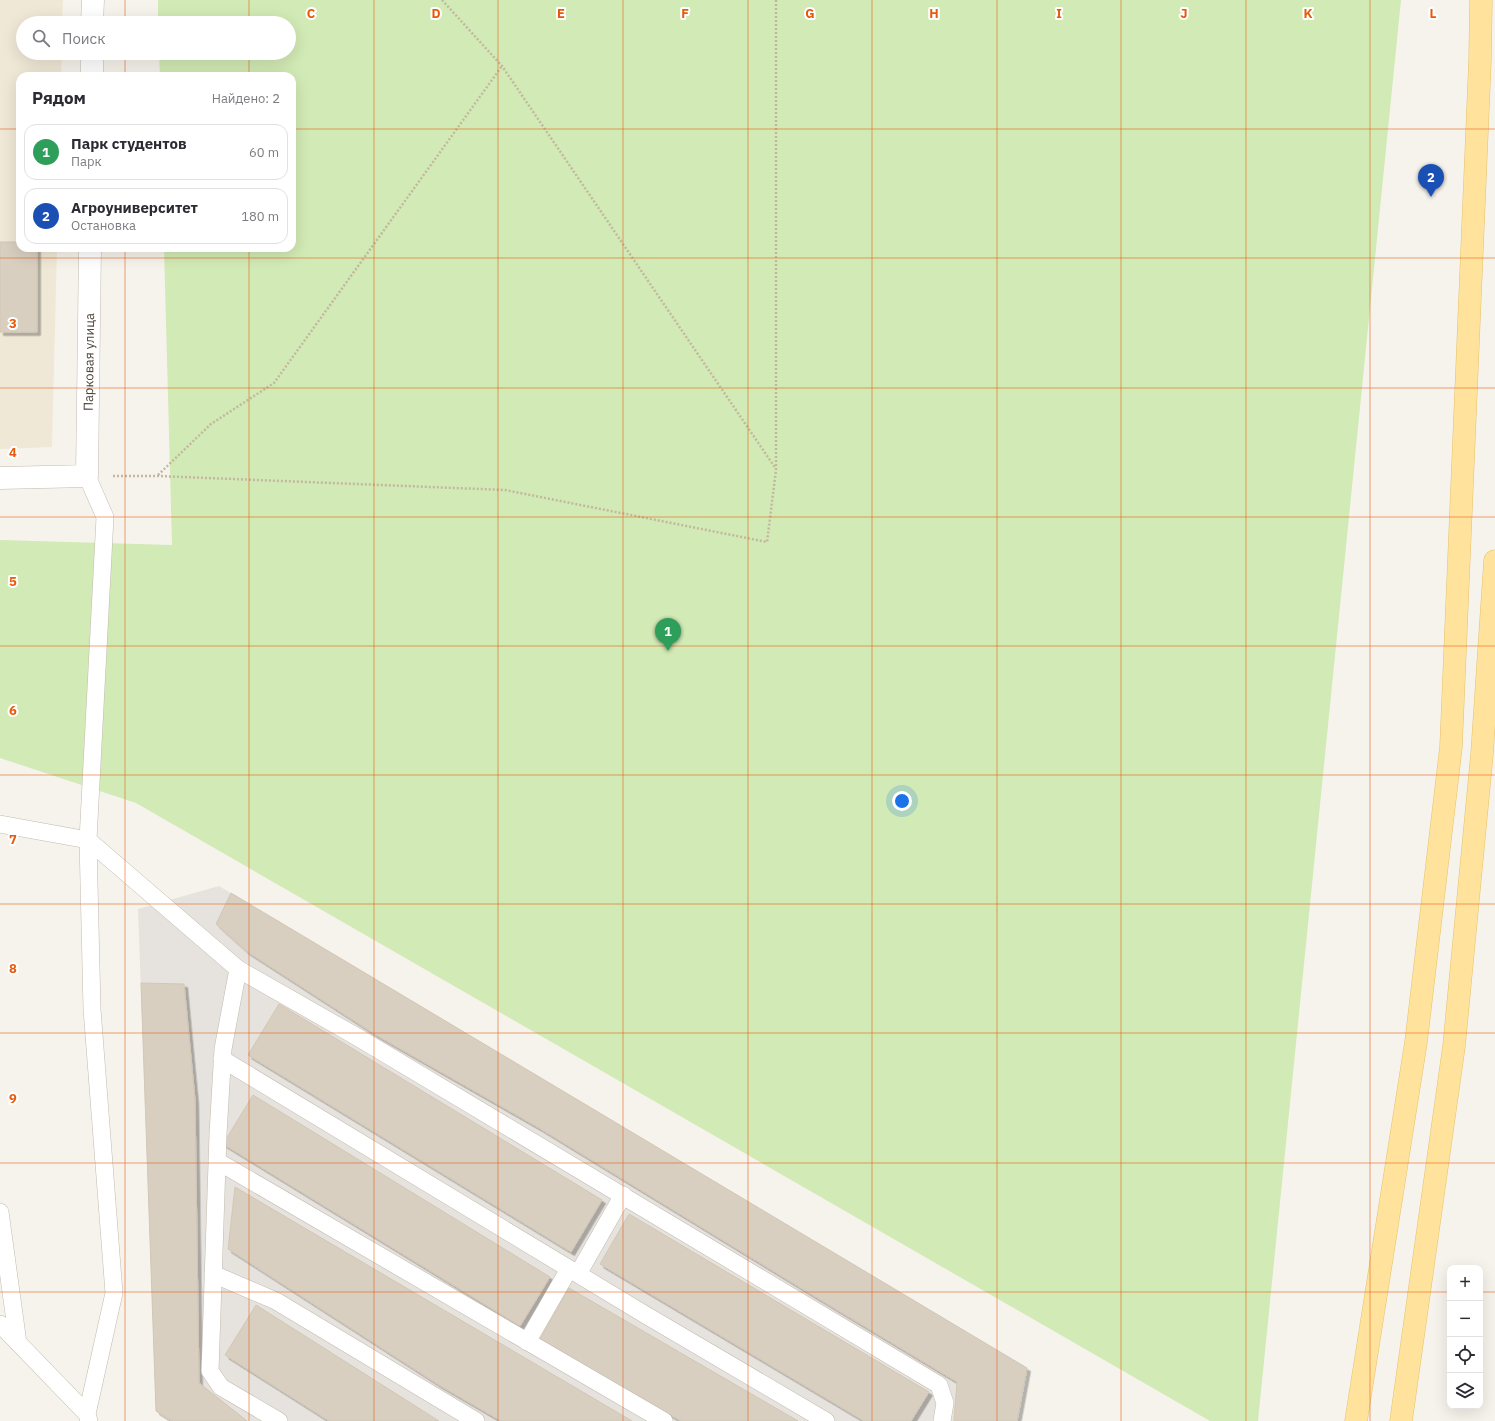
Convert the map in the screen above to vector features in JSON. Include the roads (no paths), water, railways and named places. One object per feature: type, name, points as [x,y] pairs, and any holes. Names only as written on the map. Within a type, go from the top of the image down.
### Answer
[{"type":"main road","points":[[1356,1421],[1416,1042],[1451,747],[1480,76],[1481,0]]},
{"type":"main road","points":[[1400,1421],[1454,1046],[1482,754],[1495,561]]},
{"type":"street","points":[[92,0],[92,16]]},
{"type":"street","points":[[92,60],[92,72]]},
{"type":"street","name":"Парковая улица","points":[[87,476],[90,252]]},
{"type":"street","points":[[0,478],[87,476]]},
{"type":"lane","points":[[87,476],[105,517],[88,840],[92,1008],[114,1293],[88,1418]]},
{"type":"lane","points":[[0,824],[88,840],[238,969],[359,1038],[939,1384],[945,1403],[942,1421]]},
{"type":"lane","points":[[238,969],[222,1059],[210,1371],[221,1387],[279,1421]]},
{"type":"lane","points":[[222,1059],[826,1421]]},
{"type":"lane","points":[[217,1161],[664,1421]]},
{"type":"lane","points":[[527,1342],[623,1195]]},
{"type":"lane","points":[[0,1212],[18,1343]]},
{"type":"lane","points":[[213,1274],[276,1301],[476,1421]]},
{"type":"lane","points":[[0,1324],[88,1418]]},
{"type":"place","name":"Агроуниверситет","points":[[1431,197]]},
{"type":"place","name":"Парк студентов","points":[[668,651]]}]
